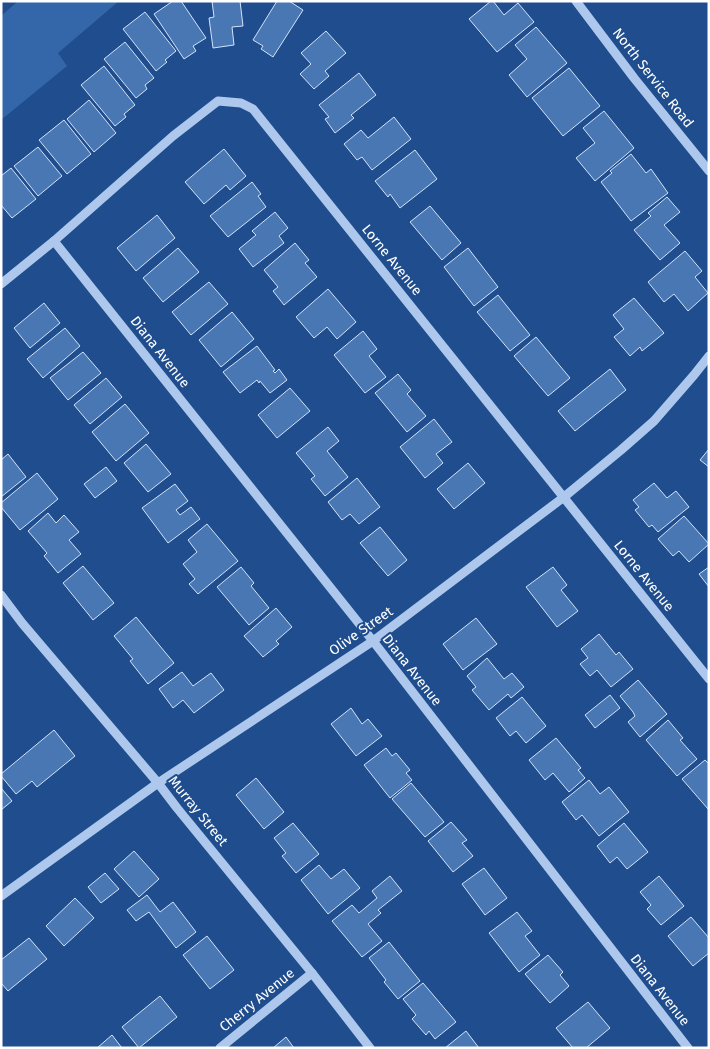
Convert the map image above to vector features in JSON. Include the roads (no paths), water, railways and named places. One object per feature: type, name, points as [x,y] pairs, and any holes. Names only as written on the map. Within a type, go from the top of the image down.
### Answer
[{"type":"street","name":"North Service Road","points":[[576,1],[634,78],[709,171]]},
{"type":"street","name":"Lorne Avenue","points":[[1,284],[54,241],[173,136],[218,101],[241,103],[253,109],[709,679]]},
{"type":"street","name":"Diana Avenue","points":[[54,241],[373,641],[688,1048]]},
{"type":"street","name":"Olive Street","points":[[1,896],[158,783],[373,641],[564,497],[654,421],[709,356]]},
{"type":"street","name":"Murray Street","points":[[1,595],[22,623],[158,783],[312,973],[370,1048]]},
{"type":"street","name":"Cherry Avenue","points":[[220,1048],[312,973]]}]
